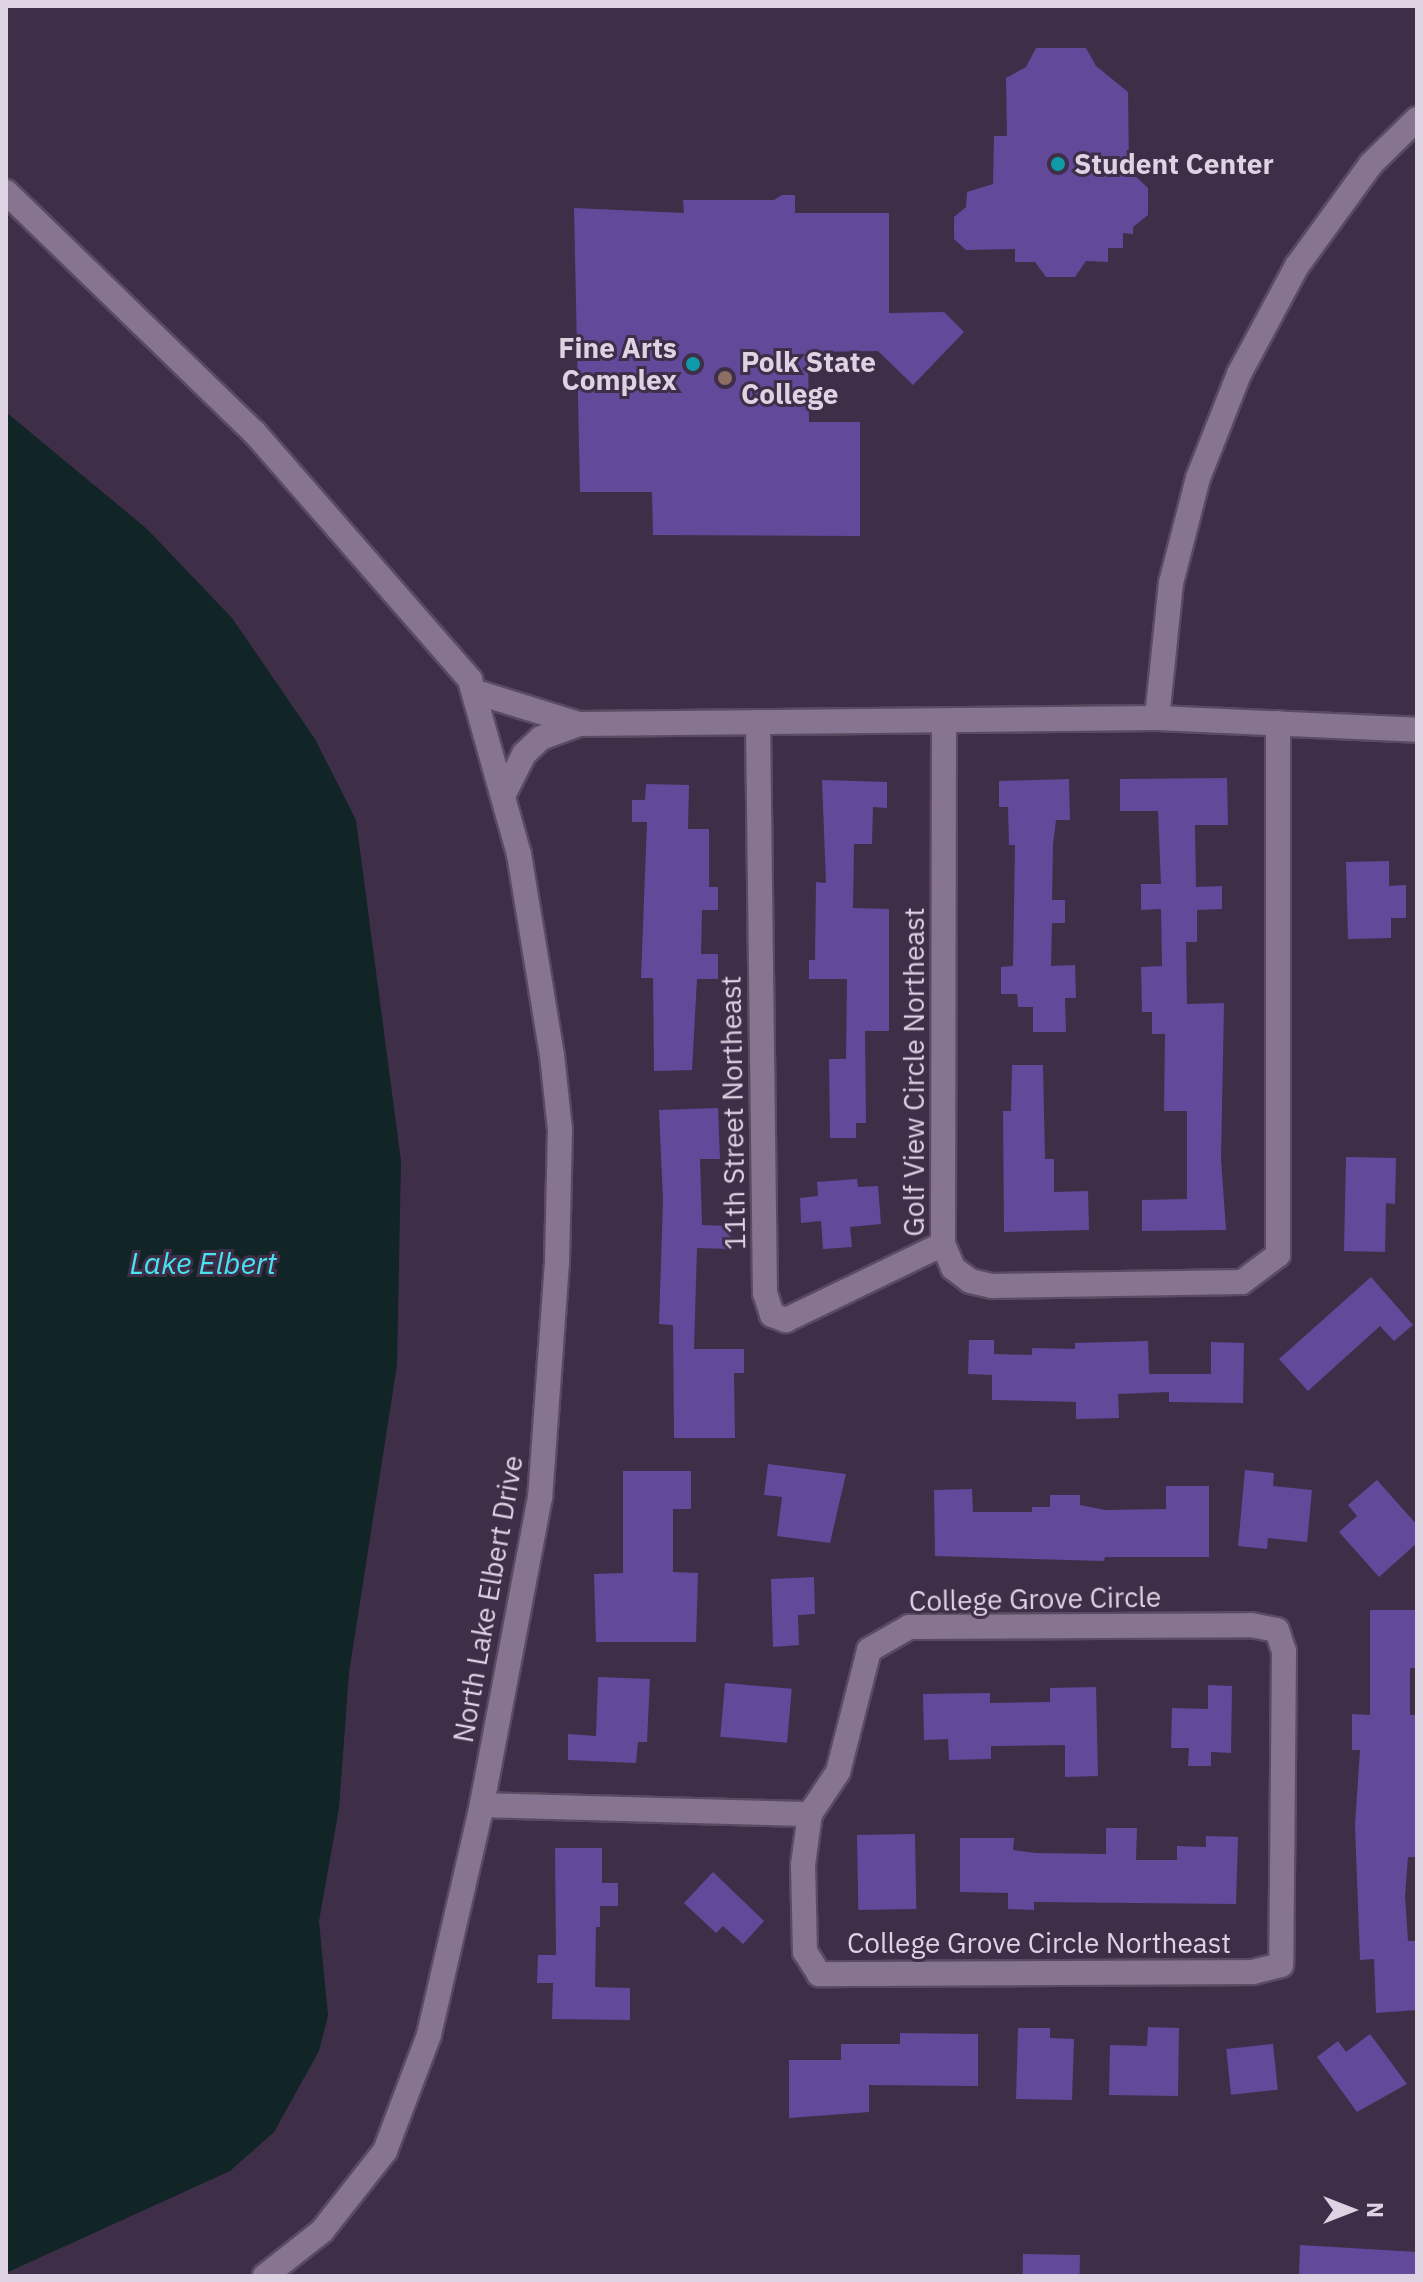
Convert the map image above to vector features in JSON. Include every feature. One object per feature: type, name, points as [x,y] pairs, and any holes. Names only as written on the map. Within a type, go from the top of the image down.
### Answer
[{"type":"street","points":[[1157,718],[1171,583],[1198,478],[1239,374],[1297,266],[1371,164],[1417,119]]},
{"type":"street","points":[[6,192],[254,432],[476,692],[579,724],[1157,718],[1417,730]]},
{"type":"street","name":"North Lake Elbert Drive","points":[[265,2276],[322,2231],[385,2151],[429,2035],[482,1805],[540,1497],[557,1262],[560,1130],[519,854],[476,692]]},
{"type":"street","name":"11th Street Northeast","points":[[758,722],[765,1293],[772,1315],[786,1320],[943,1244]]},
{"type":"street","name":"Golf View Circle Northeast","points":[[944,722],[943,1244],[953,1268],[970,1281],[992,1286],[1242,1282],[1278,1255],[1278,723]]},
{"type":"street","points":[[504,794],[524,754],[541,738],[579,724]]},
{"type":"street","name":"College Grove Circle","points":[[810,1814],[838,1772],[869,1650],[909,1627],[1251,1625],[1277,1630],[1284,1651],[1283,1735]]},
{"type":"street","name":"College Grove Circle Northeast","points":[[810,1814],[803,1865],[805,1952],[819,1974],[1253,1972],[1281,1965],[1283,1735]]},
{"type":"street","points":[[482,1805],[810,1814]]},
{"type":"water","name":"Lake Elbert","points":[[6,412],[147,529],[232,618],[315,739],[356,820],[401,1161],[397,1365],[349,1673],[339,1808],[319,1921],[328,2016],[319,2051],[274,2132],[230,2171],[6,2273]]},
{"type":"building","name":"Student Center","points":[[1036,48],[1086,48],[1096,66],[1128,92],[1129,170],[1148,188],[1148,215],[1133,227],[1133,234],[1123,233],[1123,248],[1108,248],[1108,262],[1086,261],[1075,277],[1046,277],[1035,262],[1015,262],[1015,249],[966,250],[954,239],[954,217],[966,207],[967,192],[993,184],[994,136],[1007,136],[1006,78],[1026,67]]},
{"type":"building","name":"Fine Arts Complex","points":[[782,195],[795,195],[795,213],[889,213],[889,313],[944,312],[964,332],[913,385],[878,351],[808,352],[809,422],[860,422],[860,536],[653,535],[652,492],[580,492],[574,208],[684,213],[683,200],[774,200]]},
{"type":"building","points":[[1227,778],[1228,825],[1195,825],[1196,887],[1222,886],[1222,909],[1197,910],[1197,942],[1186,942],[1187,1004],[1224,1003],[1221,1159],[1226,1230],[1142,1231],[1142,1200],[1187,1199],[1187,1111],[1164,1111],[1165,1034],[1152,1034],[1152,1012],[1142,1012],[1141,967],[1162,966],[1161,909],[1141,910],[1141,884],[1161,884],[1158,811],[1120,811],[1120,779]]},
{"type":"building","points":[[1069,779],[1070,820],[1056,820],[1053,844],[1052,900],[1065,900],[1065,923],[1052,923],[1051,966],[1075,965],[1076,998],[1065,998],[1066,1032],[1033,1032],[1033,1007],[1018,1007],[1017,994],[1001,994],[1001,967],[1013,966],[1015,845],[1009,845],[1008,807],[999,807],[999,781]]},
{"type":"building","points":[[822,780],[887,782],[887,808],[873,807],[872,844],[854,844],[853,908],[889,909],[889,1031],[865,1031],[866,1123],[856,1123],[856,1138],[830,1138],[829,1059],[846,1059],[847,979],[809,979],[809,960],[815,960],[816,882],[826,883]]},
{"type":"building","points":[[646,784],[689,785],[688,829],[709,829],[709,887],[718,887],[718,910],[702,910],[701,954],[718,954],[718,979],[697,979],[692,1070],[654,1071],[653,978],[641,978],[647,822],[632,822],[632,800],[645,800]]},
{"type":"building","points":[[1389,861],[1389,886],[1406,885],[1406,918],[1391,918],[1391,938],[1348,939],[1346,862]]},
{"type":"building","points":[[1012,1065],[1043,1065],[1045,1159],[1054,1159],[1054,1192],[1088,1191],[1089,1230],[1004,1232],[1003,1111],[1011,1111]]},
{"type":"building","points":[[718,1108],[720,1159],[700,1159],[702,1225],[731,1226],[730,1249],[697,1248],[694,1349],[744,1349],[744,1373],[734,1373],[735,1438],[674,1438],[673,1325],[659,1324],[663,1201],[659,1110]]},
{"type":"building","points":[[1346,1157],[1396,1158],[1395,1204],[1386,1203],[1385,1252],[1344,1251]]},
{"type":"building","points":[[857,1179],[858,1187],[878,1186],[881,1224],[850,1227],[852,1247],[823,1249],[821,1221],[801,1223],[800,1198],[818,1196],[817,1182]]},
{"type":"building","points":[[1371,1277],[1413,1325],[1394,1341],[1380,1326],[1308,1391],[1279,1359]]},
{"type":"building","points":[[969,1340],[994,1340],[994,1354],[1032,1355],[1032,1348],[1075,1349],[1075,1343],[1148,1341],[1149,1374],[1211,1374],[1211,1342],[1244,1343],[1243,1403],[1169,1402],[1169,1392],[1118,1394],[1119,1418],[1076,1419],[1076,1402],[992,1400],[992,1375],[968,1374]]},
{"type":"building","points":[[768,1464],[846,1474],[830,1543],[777,1536],[782,1497],[764,1495]]},
{"type":"building","points":[[1245,1470],[1274,1473],[1273,1486],[1312,1490],[1307,1542],[1268,1538],[1267,1549],[1238,1546]]},
{"type":"building","points":[[623,1471],[691,1471],[691,1509],[673,1509],[673,1572],[698,1573],[696,1642],[596,1642],[594,1574],[623,1573]]},
{"type":"building","points":[[1377,1480],[1417,1525],[1417,1543],[1379,1577],[1339,1532],[1357,1516],[1348,1505]]},
{"type":"building","points":[[1166,1486],[1209,1486],[1209,1557],[1105,1557],[1104,1561],[935,1556],[934,1490],[972,1489],[973,1512],[1032,1512],[1032,1507],[1050,1507],[1050,1495],[1080,1495],[1080,1505],[1105,1510],[1166,1509]]},
{"type":"building","points":[[814,1577],[815,1614],[798,1615],[799,1645],[773,1647],[771,1579]]},
{"type":"building","points":[[1370,1610],[1417,1610],[1417,1668],[1410,1668],[1410,1715],[1417,1715],[1417,1857],[1408,1857],[1405,1896],[1408,1941],[1417,1941],[1417,2010],[1376,2013],[1374,1959],[1360,1960],[1355,1825],[1360,1750],[1352,1750],[1352,1714],[1370,1715]]},
{"type":"building","points":[[598,1677],[650,1679],[647,1742],[638,1742],[636,1763],[568,1760],[568,1734],[596,1736]]},
{"type":"building","points":[[725,1683],[792,1689],[787,1743],[720,1737]]},
{"type":"building","points":[[1208,1685],[1232,1686],[1231,1753],[1211,1752],[1211,1766],[1188,1766],[1189,1748],[1171,1748],[1172,1708],[1208,1709]]},
{"type":"building","points":[[1096,1687],[1098,1776],[1065,1777],[1065,1745],[991,1746],[991,1759],[949,1760],[948,1739],[924,1740],[923,1694],[990,1693],[990,1703],[1050,1702],[1050,1688]]},
{"type":"building","points":[[1106,1828],[1137,1828],[1136,1860],[1177,1860],[1177,1846],[1206,1847],[1206,1836],[1238,1837],[1236,1904],[1034,1902],[1034,1910],[1008,1909],[1008,1893],[960,1892],[960,1838],[1014,1838],[1013,1850],[1035,1853],[1106,1854]]},
{"type":"building","points":[[915,1834],[916,1909],[858,1910],[857,1835]]},
{"type":"building","points":[[555,1848],[602,1848],[602,1883],[618,1883],[618,1906],[600,1906],[600,1927],[596,1927],[595,1987],[630,1988],[630,2020],[552,2019],[553,1983],[537,1983],[538,1955],[556,1955]]},
{"type":"building","points":[[713,1872],[764,1921],[743,1944],[723,1926],[716,1933],[684,1903]]},
{"type":"building","points":[[1148,2027],[1179,2028],[1178,2096],[1109,2095],[1110,2045],[1147,2046]]},
{"type":"building","points":[[1018,2028],[1050,2028],[1050,2038],[1074,2039],[1072,2100],[1016,2099]]},
{"type":"building","points":[[900,2033],[978,2034],[978,2086],[869,2085],[869,2112],[789,2118],[789,2060],[841,2060],[841,2044],[900,2044]]},
{"type":"building","points":[[1370,2034],[1407,2084],[1357,2112],[1317,2057],[1338,2041],[1346,2052]]},
{"type":"building","points":[[1273,2044],[1278,2090],[1231,2095],[1226,2049]]},
{"type":"building","points":[[1300,2245],[1417,2252],[1417,2276],[1299,2276]]},
{"type":"building","points":[[1023,2254],[1080,2255],[1080,2276],[1023,2276]]},
{"type":"place","name":"Student Center","points":[[1058,164]]},
{"type":"place","name":"Fine Arts Complex","points":[[693,364]]},
{"type":"place","name":"Polk State College","points":[[725,378]]}]
